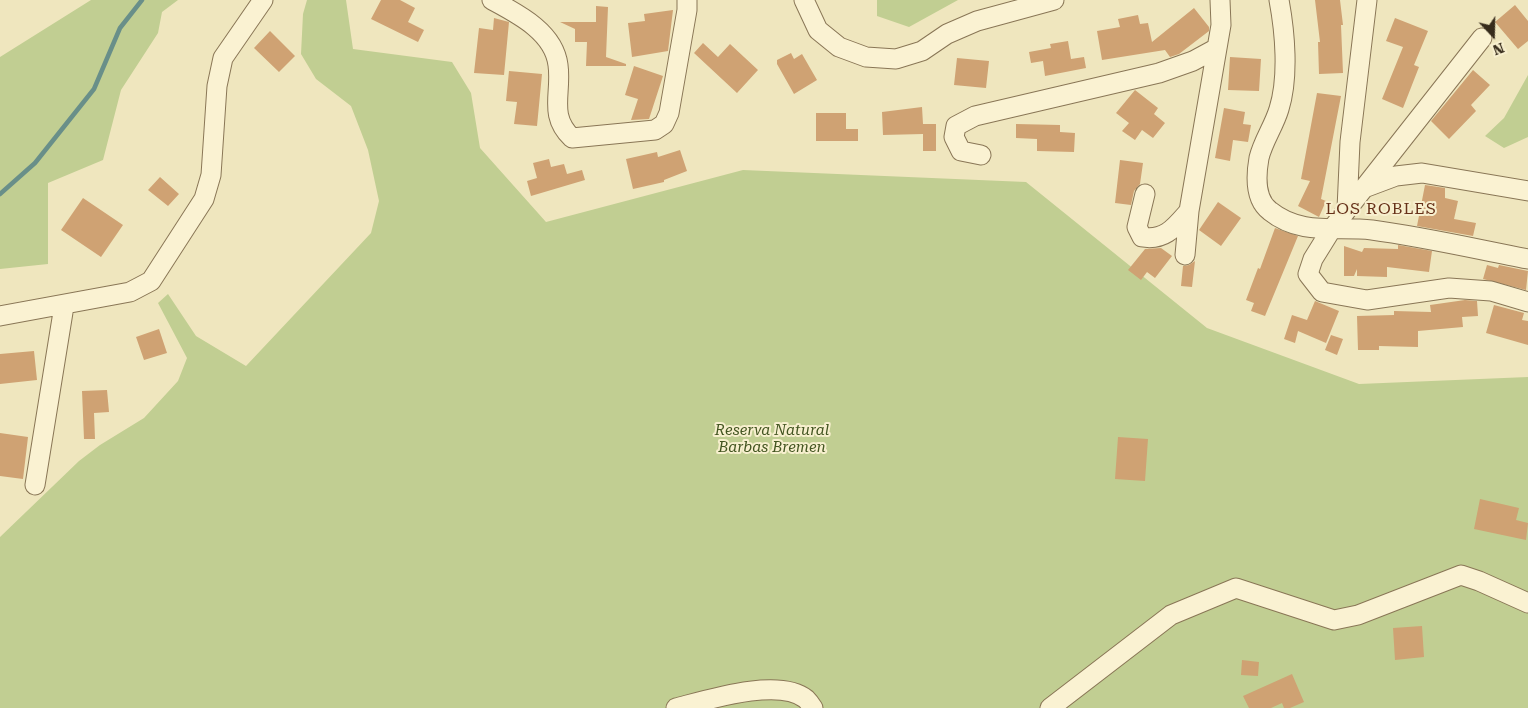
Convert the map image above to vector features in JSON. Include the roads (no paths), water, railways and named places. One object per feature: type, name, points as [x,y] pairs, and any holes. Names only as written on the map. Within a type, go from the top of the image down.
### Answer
[{"type":"street","points":[[0,316],[64,306],[130,292],[151,281],[204,199],[211,175],[216,86],[223,58],[263,0]]},
{"type":"street","points":[[492,0],[531,23],[552,48],[558,64],[557,115],[562,129],[572,138],[655,130],[664,124],[669,113],[687,10],[687,0]]},
{"type":"street","points":[[804,0],[818,30],[839,47],[866,57],[896,58],[922,51],[948,34],[978,21],[1054,0]]},
{"type":"street","points":[[1185,255],[1189,211],[1221,26],[1220,0]]},
{"type":"street","points":[[1279,0],[1284,28],[1283,95],[1279,111],[1260,157],[1257,180],[1259,196],[1269,210],[1297,225],[1331,230],[1370,230],[1528,259]]},
{"type":"street","points":[[1347,208],[1350,142],[1367,0]]},
{"type":"street","points":[[1482,38],[1347,208],[1313,259],[1308,274],[1322,292],[1368,300],[1449,288],[1491,291],[1528,302]]},
{"type":"street","points":[[981,155],[961,150],[954,137],[956,126],[975,116],[1159,73],[1193,61],[1217,48]]},
{"type":"street","points":[[1364,188],[1396,176],[1422,173],[1528,191]]},
{"type":"street","points":[[1145,194],[1137,227],[1142,237],[1155,239],[1166,233],[1189,211]]},
{"type":"street","points":[[35,485],[64,306]]},
{"type":"street","points":[[1050,708],[1171,614],[1236,588],[1334,620],[1358,615],[1460,575],[1479,581],[1528,603]]},
{"type":"street","points":[[676,708],[745,691],[783,690],[806,698],[813,708]]},
{"type":"waterway","points":[[0,194],[35,163],[94,89],[120,28],[142,0]]},
{"type":"district","name":"LOS ROBLES","points":[[1381,209]]},
{"type":"park label","name":"Reserva Natural Barbas Bremen","points":[[772,440]]}]
